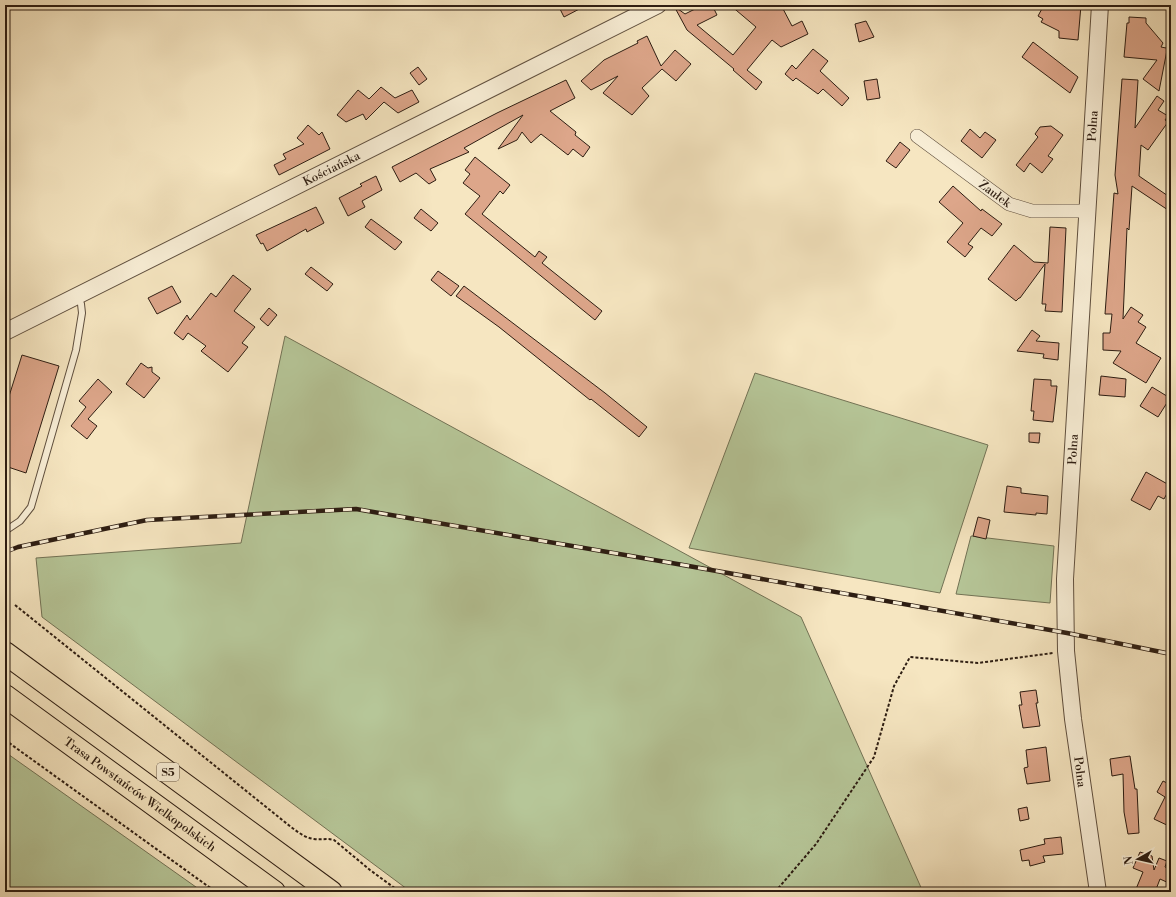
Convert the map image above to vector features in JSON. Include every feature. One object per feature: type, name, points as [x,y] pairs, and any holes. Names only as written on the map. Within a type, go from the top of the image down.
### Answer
[{"type":"highway","name":"S5","points":[[5,653],[331,892]]},
{"type":"highway","name":"Trasa Powstańców Wielkopolskich","points":[[5,696],[274,892]]},
{"type":"street","name":"Kościańska","points":[[5,332],[658,5]]},
{"type":"street","name":"Polna","points":[[1098,892],[1073,718],[1066,651],[1066,574],[1100,5]]},
{"type":"street","name":"Zaułek","points":[[917,136],[1008,204],[1032,211],[1087,212]]},
{"type":"lane","points":[[5,531],[20,521],[31,507],[76,350],[82,313],[78,296]]},
{"type":"path","points":[[15,605],[291,827],[306,836],[315,839],[326,838],[334,840],[370,870],[400,892]]},
{"type":"path","points":[[775,892],[816,844],[874,757],[894,686],[910,657],[937,658],[978,663],[1066,651]]},
{"type":"path","points":[[5,740],[216,892]]},
{"type":"green space","points":[[285,336],[801,617],[923,892],[411,892],[42,617],[36,558],[241,543]]},
{"type":"green space","points":[[755,373],[988,445],[940,593],[689,548]]},
{"type":"green space","points":[[971,536],[1054,546],[1050,603],[956,594]]},
{"type":"green space","points":[[5,752],[203,892],[5,892]]},
{"type":"building","points":[[558,5],[587,5],[564,17]]},
{"type":"building","points":[[703,5],[712,5],[717,15],[697,25],[733,55],[756,27],[730,5],[781,5],[792,26],[802,21],[808,34],[781,47],[772,40],[747,70],[762,82],[756,90],[733,70],[734,69],[687,30],[674,6],[685,14]]},
{"type":"building","points":[[1044,5],[1081,5],[1078,40],[1059,38],[1059,31],[1041,22],[1043,19],[1038,16]]},
{"type":"building","points":[[1129,17],[1146,18],[1146,23],[1163,43],[1161,47],[1166,48],[1168,45],[1159,91],[1143,79],[1157,60],[1124,57],[1127,23],[1129,23]]},
{"type":"building","points":[[866,21],[874,37],[859,42],[855,24]]},
{"type":"building","points":[[647,36],[661,66],[675,50],[691,64],[676,81],[662,69],[642,88],[649,96],[632,115],[603,93],[618,76],[591,90],[581,81],[604,60],[638,43],[637,41]]},
{"type":"building","points":[[1033,42],[1078,77],[1070,93],[1022,57]]},
{"type":"building","points":[[813,49],[828,61],[820,71],[849,98],[842,106],[823,89],[818,94],[796,78],[793,81],[785,74],[792,65],[796,69]]},
{"type":"building","points":[[418,67],[427,79],[419,85],[410,73]]},
{"type":"building","points":[[877,79],[880,98],[867,100],[864,81]]},
{"type":"building","points":[[1122,79],[1138,80],[1135,128],[1157,96],[1164,101],[1158,110],[1168,116],[1165,120],[1168,122],[1148,150],[1141,145],[1139,176],[1171,198],[1171,212],[1132,186],[1129,230],[1127,228],[1123,319],[1131,307],[1143,315],[1138,322],[1146,327],[1136,343],[1161,358],[1146,383],[1113,363],[1121,351],[1103,350],[1103,333],[1110,333],[1112,314],[1105,314],[1114,193],[1118,194],[1115,175]]},
{"type":"building","points":[[566,80],[575,98],[550,111],[576,132],[575,135],[590,147],[583,157],[573,149],[568,155],[541,134],[531,143],[522,132],[517,140],[498,149],[523,115],[464,148],[469,152],[430,169],[436,180],[429,184],[416,173],[400,182],[392,167],[497,113]]},
{"type":"building","points":[[381,87],[395,98],[412,90],[419,102],[398,113],[384,102],[366,120],[363,114],[346,122],[337,115],[358,90],[369,99]]},
{"type":"building","points":[[308,125],[319,135],[322,132],[330,149],[279,175],[274,165],[286,159],[283,154],[304,144],[297,138]]},
{"type":"building","points":[[1051,126],[1063,135],[1048,156],[1053,159],[1042,173],[1030,163],[1024,172],[1016,165],[1038,137],[1035,134],[1040,127]]},
{"type":"building","points":[[970,129],[980,138],[985,132],[996,140],[982,158],[961,141]]},
{"type":"building","points":[[900,142],[910,150],[896,168],[886,161]]},
{"type":"building","points":[[475,157],[510,185],[503,194],[500,191],[482,214],[535,257],[539,251],[547,257],[542,263],[602,311],[595,320],[465,214],[480,196],[463,183],[470,174],[465,170]]},
{"type":"building","points":[[376,176],[382,190],[362,201],[365,207],[348,216],[339,198],[362,186],[360,184]]},
{"type":"building","points":[[953,186],[981,211],[982,209],[1002,224],[992,236],[981,228],[968,244],[973,247],[965,257],[947,242],[963,223],[939,202]]},
{"type":"building","points":[[316,207],[324,223],[307,232],[306,229],[267,251],[263,243],[261,244],[256,235]]},
{"type":"building","points":[[421,209],[438,223],[431,231],[414,218]]},
{"type":"building","points":[[371,219],[402,242],[395,250],[365,227]]},
{"type":"building","points":[[1050,227],[1066,228],[1062,312],[1045,311],[1046,304],[1042,304],[1045,264],[1020,298],[1016,301],[988,279],[1014,245],[1034,262],[1048,263]]},
{"type":"building","points":[[311,267],[333,284],[327,291],[305,274]]},
{"type":"building","points":[[438,271],[459,286],[451,296],[431,280]]},
{"type":"building","points":[[233,275],[251,289],[234,311],[255,327],[242,343],[248,347],[228,372],[201,351],[206,346],[188,333],[183,340],[174,333],[187,315],[190,320],[211,293],[216,297]]},
{"type":"building","points":[[172,286],[181,302],[157,314],[148,298]]},
{"type":"building","points":[[464,286],[605,393],[647,427],[639,437],[499,327],[456,296]]},
{"type":"building","points":[[269,308],[277,315],[268,326],[260,319]]},
{"type":"building","points":[[1032,330],[1040,336],[1036,341],[1059,343],[1058,360],[1043,358],[1044,354],[1017,351]]},
{"type":"building","points":[[22,355],[59,366],[26,473],[5,466],[5,409]]},
{"type":"building","points":[[141,363],[148,368],[152,367],[152,372],[160,378],[144,398],[126,384]]},
{"type":"building","points":[[1101,376],[1126,379],[1125,397],[1099,395]]},
{"type":"building","points":[[98,379],[112,392],[88,419],[97,426],[87,439],[71,426],[86,407],[79,401]]},
{"type":"building","points":[[1034,379],[1051,380],[1051,386],[1057,386],[1053,422],[1033,420],[1034,411],[1031,411]]},
{"type":"building","points":[[1152,387],[1170,398],[1158,417],[1140,406]]},
{"type":"building","points":[[1029,433],[1040,433],[1039,443],[1029,442]]},
{"type":"building","points":[[1146,472],[1171,486],[1164,499],[1158,496],[1150,510],[1131,500]]},
{"type":"building","points":[[1007,486],[1021,488],[1021,493],[1048,496],[1047,514],[1036,513],[1036,515],[1004,512]]},
{"type":"building","points":[[978,517],[990,520],[986,539],[973,536]]},
{"type":"building","points":[[1036,690],[1038,703],[1036,703],[1040,726],[1023,728],[1019,705],[1022,705],[1020,692]]},
{"type":"building","points":[[1046,747],[1050,781],[1027,784],[1024,768],[1028,767],[1026,750]]},
{"type":"building","points":[[1130,756],[1135,789],[1137,789],[1139,833],[1128,834],[1124,812],[1123,774],[1112,776],[1110,759]]},
{"type":"building","points":[[1163,781],[1171,785],[1171,827],[1154,819],[1165,797],[1157,792]]},
{"type":"building","points":[[1027,807],[1029,819],[1020,821],[1018,809]]},
{"type":"building","points":[[1061,837],[1063,854],[1043,856],[1045,862],[1030,866],[1029,860],[1022,861],[1020,850],[1045,844],[1044,839]]},
{"type":"building","points":[[1140,852],[1152,856],[1154,870],[1159,858],[1167,861],[1165,867],[1171,870],[1171,884],[1160,879],[1155,892],[1144,892],[1136,889],[1143,872],[1133,868]]},
{"type":"railway","points":[[5,552],[18,547],[147,520],[356,509],[1067,633],[1171,654]]}]
